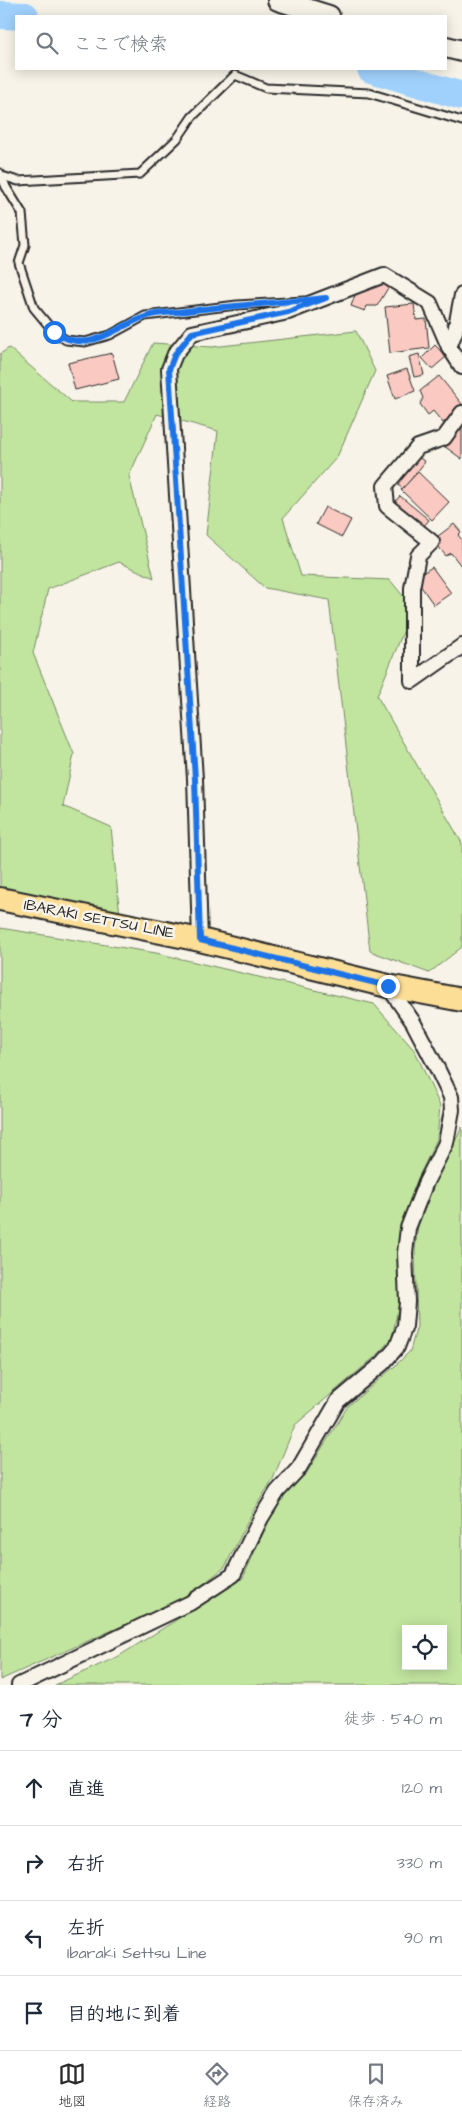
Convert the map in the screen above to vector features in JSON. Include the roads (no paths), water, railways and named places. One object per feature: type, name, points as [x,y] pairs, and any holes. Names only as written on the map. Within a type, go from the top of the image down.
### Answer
[{"type":"main road","points":[[278,0],[325,15]]},
{"type":"main road","points":[[447,47],[462,51]]},
{"type":"main road","name":"IBARAKI SETTSU LINE","points":[[0,899],[200,940],[388,986],[462,1000]]},
{"type":"street","points":[[200,940],[195,779],[169,369],[175,354],[192,333],[288,312],[384,275],[430,303],[454,345],[462,367]]},
{"type":"street","points":[[454,345],[462,295]]},
{"type":"street","points":[[462,413],[444,438],[418,447],[385,486],[387,506],[432,542],[418,556],[412,588],[412,682],[462,646]]},
{"type":"street","points":[[19,1685],[190,1603],[233,1575],[261,1518],[277,1492],[299,1468],[338,1401],[383,1363],[397,1347],[406,1326],[405,1253],[408,1228],[426,1182],[446,1143],[452,1110],[451,1097],[436,1066],[413,1022],[388,986]]},
{"type":"lane","points":[[1,174],[18,181],[140,174],[177,139],[192,118],[234,74],[266,88],[369,94],[462,121]]},
{"type":"lane","points":[[1,174],[6,187],[22,213],[25,245],[19,262],[34,308],[54,332],[66,340],[85,342],[110,335],[145,316],[237,305],[326,298]]},
{"type":"waterway","points":[[0,15],[15,16]]},
{"type":"waterway","points":[[374,70],[462,96]]}]
